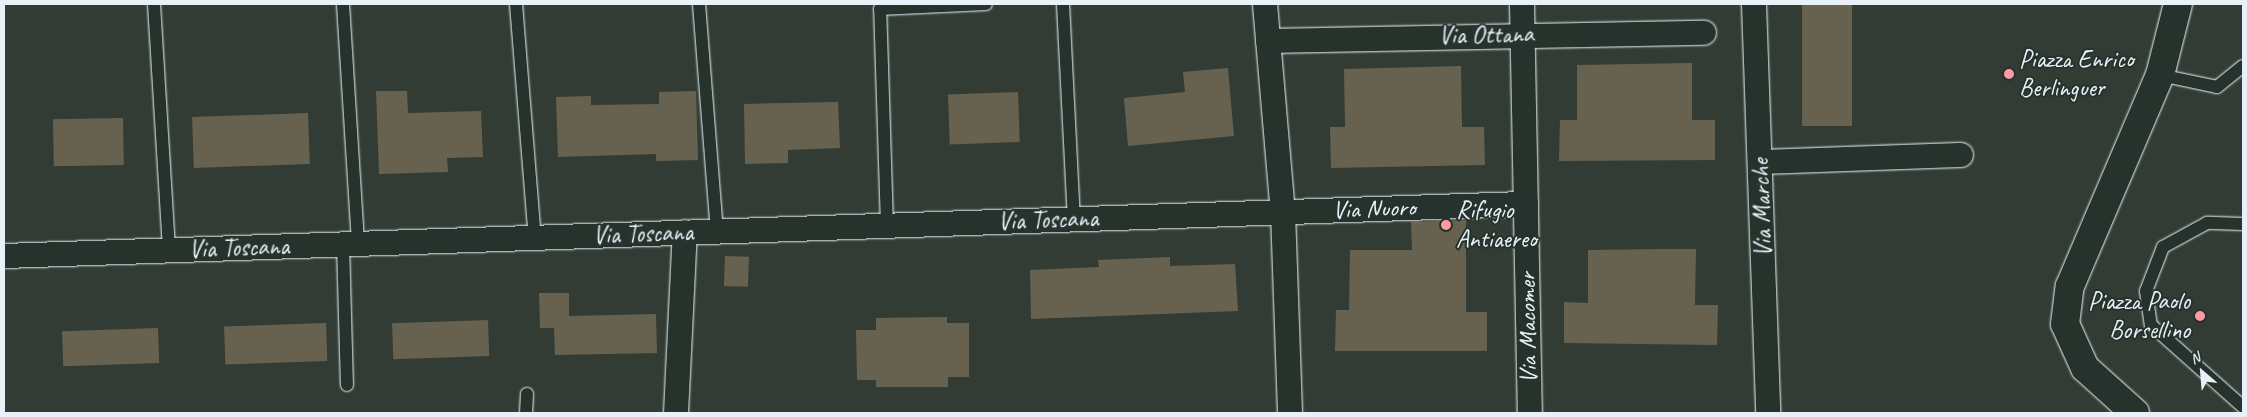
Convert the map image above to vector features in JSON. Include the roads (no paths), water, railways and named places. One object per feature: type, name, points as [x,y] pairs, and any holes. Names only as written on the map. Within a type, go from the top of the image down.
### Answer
[{"type":"street","points":[[1265,4],[1283,212],[1290,413]]},
{"type":"street","name":"Via Macomer","points":[[1522,4],[1530,413]]},
{"type":"street","name":"Via Marche","points":[[1754,4],[1768,413]]},
{"type":"street","points":[[2135,413],[2085,368],[2065,324],[2070,286],[2160,75],[2178,4]]},
{"type":"street","name":"Via Ottana","points":[[1268,41],[1523,34],[1704,32]]},
{"type":"street","points":[[1760,162],[1961,155]]},
{"type":"street","name":"Via Nuoro","points":[[1283,212],[1526,204]]},
{"type":"street","name":"Via Toscana","points":[[4,256],[1283,212]]},
{"type":"street","points":[[676,413],[685,232]]},
{"type":"lane","points":[[154,4],[169,250]]},
{"type":"lane","points":[[342,4],[351,244],[348,385]]},
{"type":"lane","points":[[516,4],[535,238]]},
{"type":"lane","points":[[699,4],[717,231]]},
{"type":"lane","points":[[887,226],[880,8],[986,4]]},
{"type":"lane","points":[[1063,4],[1074,219]]},
{"type":"lane","points":[[2160,75],[2217,87],[2243,66]]},
{"type":"lane","points":[[2243,224],[2207,223],[2162,247],[2146,291],[2151,325],[2243,407]]},
{"type":"lane","points":[[526,413],[527,394]]},
{"type":"place","name":"Piazza Enrico Berlinguer","points":[[2009,74]]},
{"type":"place","name":"Rifugio Antiaereo","points":[[1446,225]]},
{"type":"place","name":"Piazza Paolo Borsellino","points":[[2200,316]]}]
